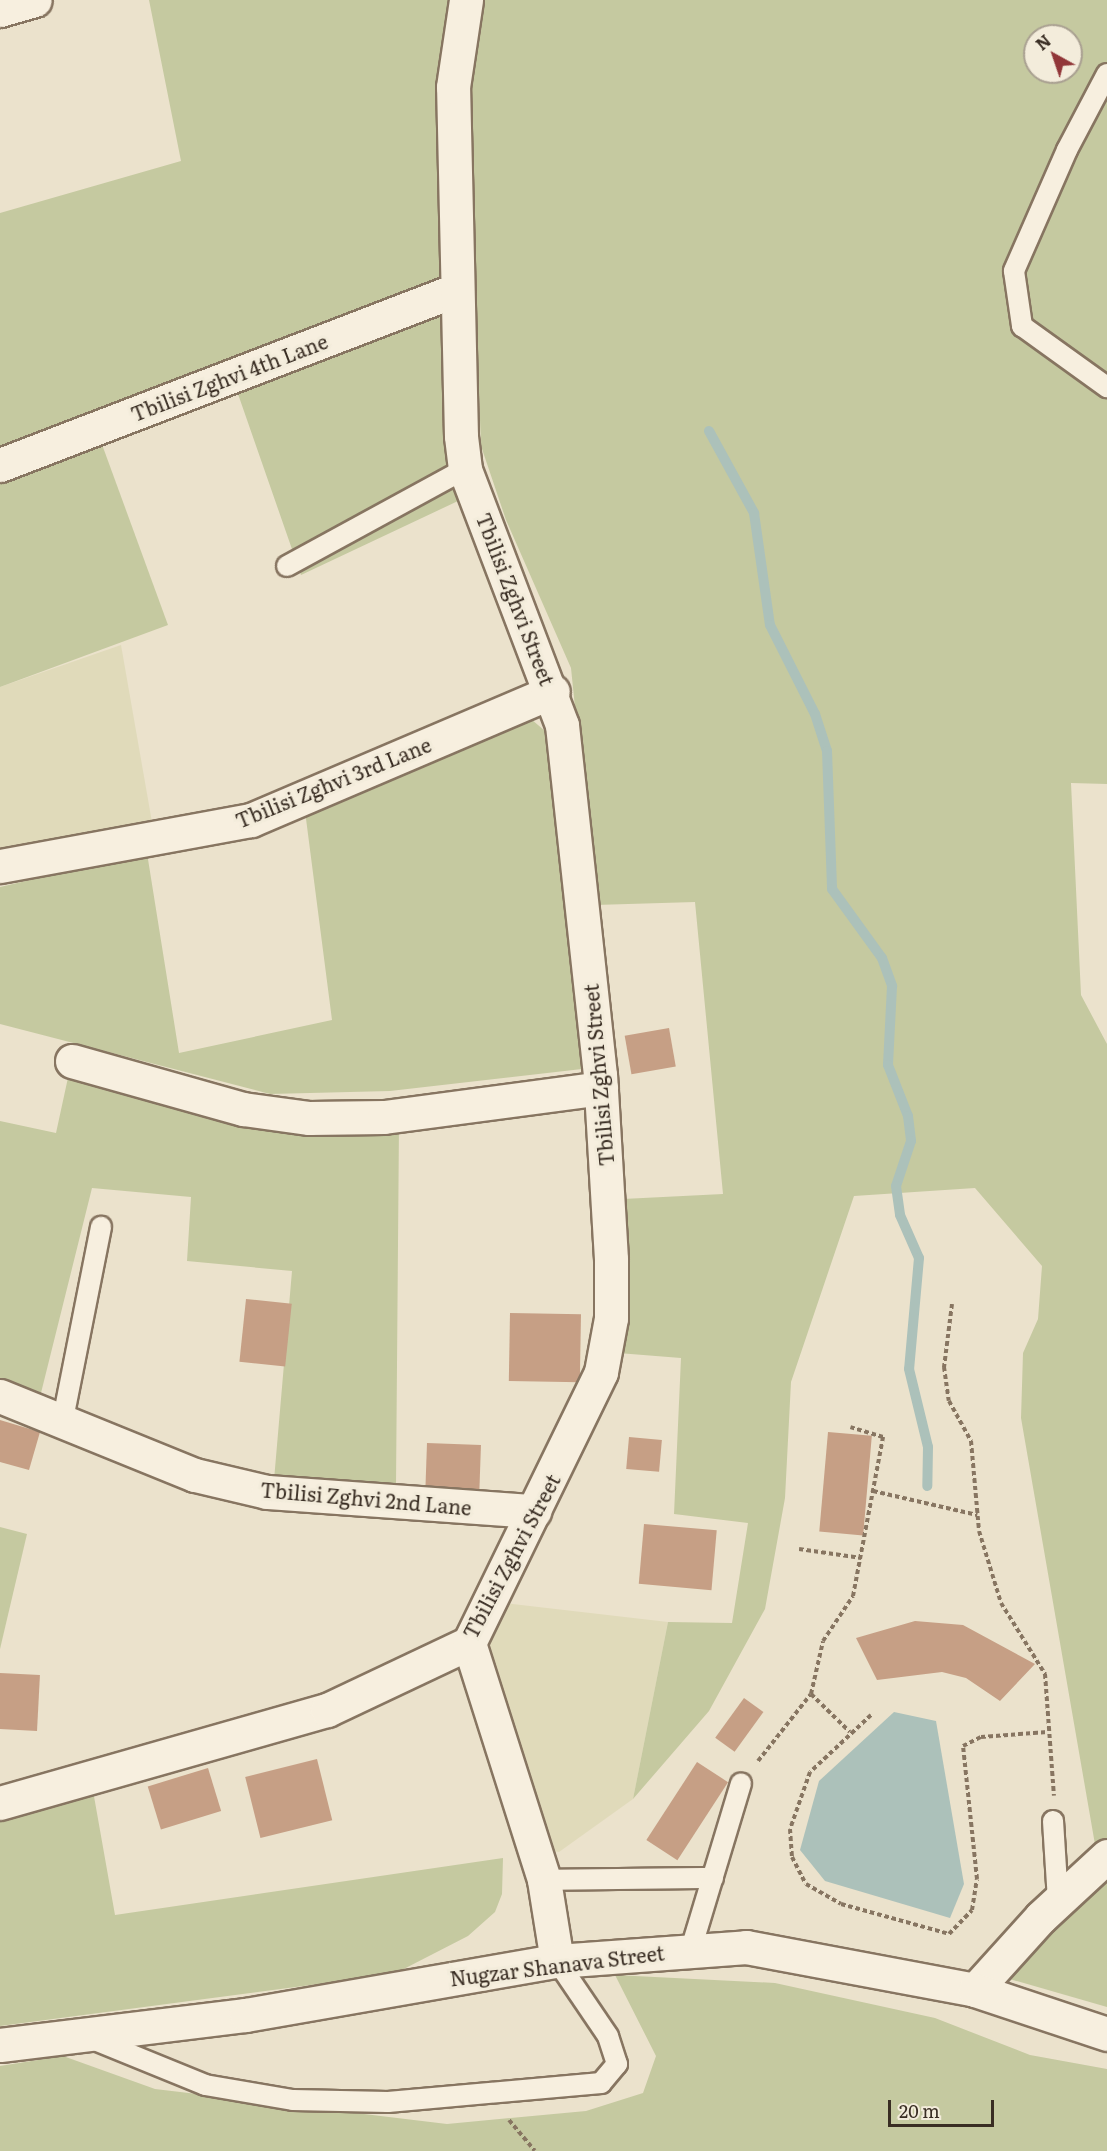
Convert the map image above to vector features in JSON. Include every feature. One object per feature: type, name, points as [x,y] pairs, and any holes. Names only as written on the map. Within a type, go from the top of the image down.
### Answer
[{"type":"street","points":[[0,10],[35,0]]},
{"type":"street","name":"Tbilisi Zghvi Street","points":[[0,1803],[327,1710],[469,1643],[601,1372],[611,1318],[601,1088],[562,725],[553,691],[465,469],[457,290],[453,87],[466,0]]},
{"type":"street","name":"Tbilisi Zghvi 4th Lane","points":[[0,465],[457,290]]},
{"type":"street","name":"Tbilisi Zghvi 3rd Lane","points":[[0,866],[251,820],[553,691]]},
{"type":"street","points":[[72,1061],[243,1109],[309,1118],[384,1117],[601,1088]]},
{"type":"street","name":"Tbilisi Zghvi 2nd Lane","points":[[0,1396],[63,1419],[195,1475],[267,1492],[534,1510]]},
{"type":"street","points":[[469,1643],[544,1880],[557,1961]]},
{"type":"street","points":[[975,1990],[1058,1901],[1107,1856]]},
{"type":"street","name":"Nugzar Shanava Street","points":[[0,2045],[246,2015],[557,1961],[691,1949],[746,1947],[975,1990],[1107,2034]]},
{"type":"lane","points":[[1107,74],[1066,150],[1014,271],[1022,326],[1107,387]]},
{"type":"lane","points":[[287,566],[465,469]]},
{"type":"lane","points":[[63,1419],[101,1227]]},
{"type":"lane","points":[[691,1949],[741,1783]]},
{"type":"lane","points":[[1053,1821],[1058,1901]]},
{"type":"lane","points":[[544,1880],[713,1878]]},
{"type":"lane","points":[[81,2035],[205,2085],[293,2100],[490,2096],[601,2083],[616,2064],[608,2036],[557,1961]]},
{"type":"path","points":[[952,1304],[944,1367],[949,1401],[971,1441],[977,1515],[1001,1603],[1045,1674],[1053,1821]]},
{"type":"path","points":[[741,1783],[811,1694],[823,1641],[853,1596],[883,1437],[851,1427]]},
{"type":"path","points":[[873,1491],[977,1515]]},
{"type":"path","points":[[799,1548],[861,1558]]},
{"type":"path","points":[[811,1694],[850,1732]]},
{"type":"path","points":[[871,1715],[850,1732],[810,1772],[790,1829],[792,1857],[806,1884],[842,1904],[949,1934],[972,1910],[977,1879],[963,1746],[981,1737],[1048,1732]]},
{"type":"path","points":[[490,2096],[535,2151]]},
{"type":"shaded area","points":[[121,645],[153,828],[0,853],[0,687]]},
{"type":"shaded area","points":[[503,1603],[668,1622],[633,1799],[559,1852],[548,1850],[484,1659]]},
{"type":"green space","points":[[149,0],[451,0],[444,283],[0,450],[0,213],[181,161]]},
{"type":"green space","points":[[479,0],[1107,0],[1107,784],[1071,783],[1081,995],[1107,1044],[1107,1848],[1097,1856],[1021,1418],[1023,1353],[1038,1319],[1042,1266],[975,1188],[854,1196],[791,1382],[785,1498],[765,1609],[709,1711],[633,1799],[668,1622],[732,1623],[748,1523],[674,1514],[681,1358],[618,1353],[623,1199],[723,1194],[695,902],[595,905],[571,668],[506,520],[481,446],[468,103]]},
{"type":"green space","points":[[433,311],[448,316],[449,468],[458,501],[301,575],[238,394]]},
{"type":"green space","points":[[100,439],[168,625],[0,687],[0,477]]},
{"type":"green space","points":[[513,719],[531,719],[552,737],[582,1069],[390,1091],[270,1094],[0,1024],[0,887],[147,853],[179,1053],[332,1020],[305,811]]},
{"type":"green space","points":[[69,1073],[252,1128],[308,1131],[399,1124],[396,1486],[274,1480],[292,1271],[187,1261],[191,1197],[92,1188],[40,1397],[0,1382],[0,1121],[56,1133]]},
{"type":"green space","points":[[0,1527],[27,1534],[0,1649]]},
{"type":"green space","points":[[92,1785],[115,1915],[503,1858],[502,1894],[495,1912],[468,1936],[394,1974],[0,2026],[0,1811]]},
{"type":"green space","points":[[1107,1880],[1107,2007],[1006,1978],[1079,1907]]},
{"type":"green space","points":[[615,1975],[775,1983],[935,2018],[1030,2055],[1107,2069],[1107,2151],[0,2151],[0,2066],[63,2056],[155,2089],[447,2124],[586,2111],[643,2093],[656,2056]]},
{"type":"water","points":[[894,1712],[936,1721],[964,1884],[950,1918],[825,1881],[800,1850],[819,1781]]},
{"type":"building","points":[[669,1028],[676,1066],[631,1074],[625,1036]]},
{"type":"building","points":[[246,1299],[292,1304],[285,1366],[239,1362]]},
{"type":"building","points":[[510,1313],[581,1314],[580,1382],[509,1381]]},
{"type":"building","points":[[0,1420],[40,1432],[29,1470],[0,1462]]},
{"type":"building","points":[[828,1432],[872,1436],[863,1535],[819,1532]]},
{"type":"building","points":[[629,1437],[662,1440],[659,1472],[626,1469]]},
{"type":"building","points":[[427,1443],[481,1445],[479,1493],[425,1491]]},
{"type":"building","points":[[644,1524],[717,1530],[711,1590],[639,1584]]},
{"type":"building","points":[[915,1621],[963,1625],[1035,1664],[1000,1701],[966,1678],[942,1672],[877,1680],[856,1638]]},
{"type":"building","points":[[0,1673],[40,1675],[37,1731],[0,1729]]},
{"type":"building","points":[[744,1698],[763,1712],[735,1752],[715,1738]]},
{"type":"building","points":[[317,1759],[332,1820],[260,1838],[245,1777]]},
{"type":"building","points":[[697,1762],[728,1782],[677,1860],[646,1840]]},
{"type":"building","points":[[208,1768],[221,1811],[161,1829],[148,1786]]},
{"type":"waterway","points":[[709,431],[754,513],[770,625],[815,714],[827,751],[832,889],[882,958],[892,986],[888,1065],[908,1116],[911,1141],[896,1186],[900,1215],[919,1258],[909,1369],[928,1447],[927,1486]]}]
